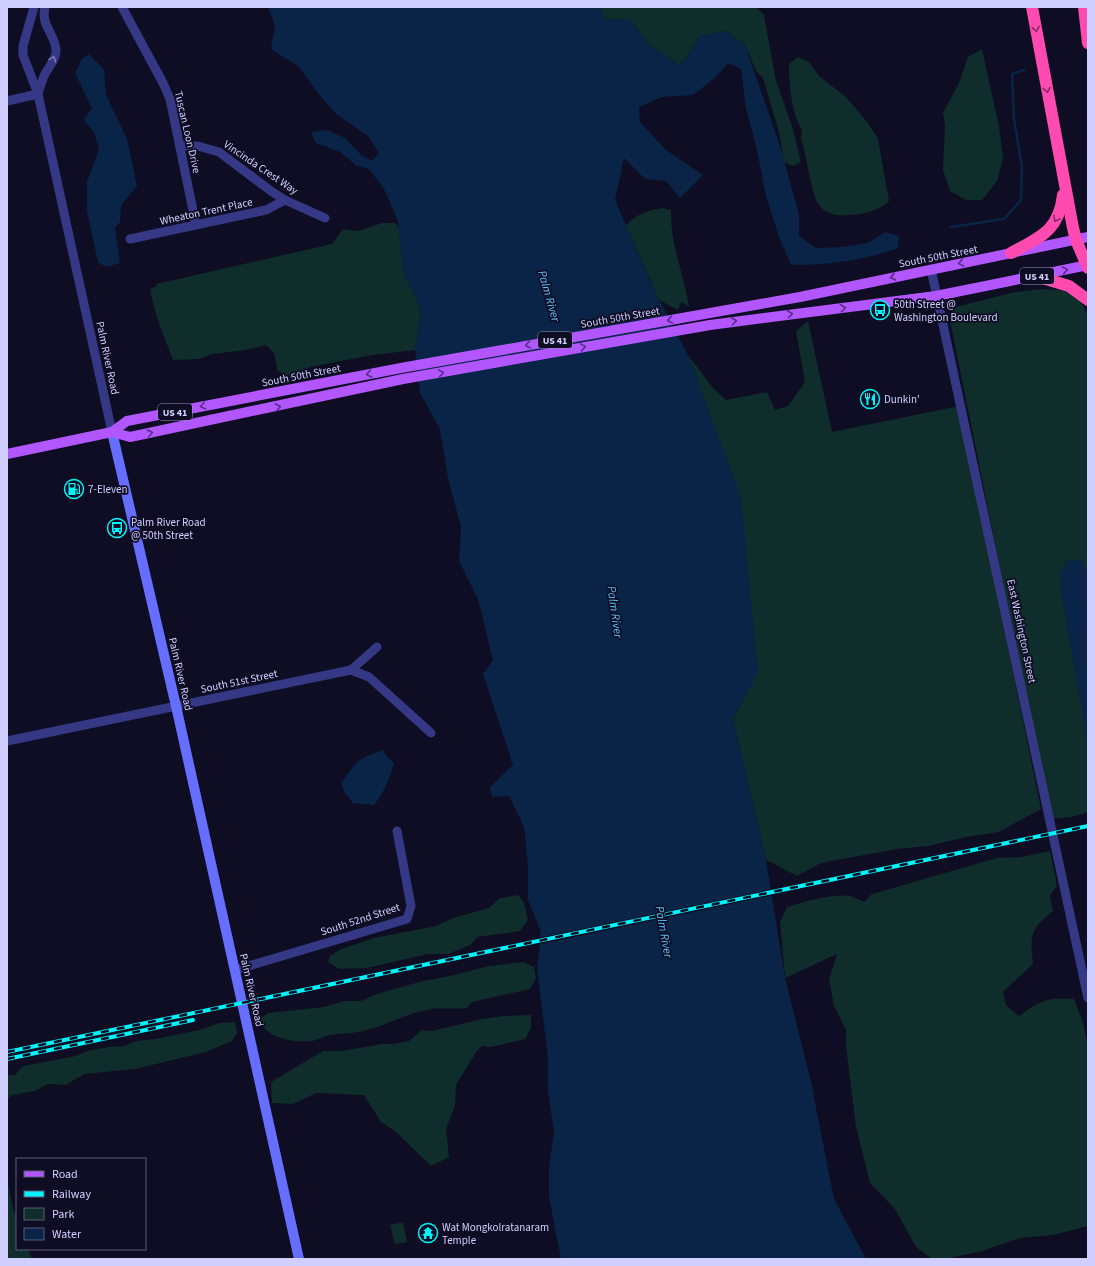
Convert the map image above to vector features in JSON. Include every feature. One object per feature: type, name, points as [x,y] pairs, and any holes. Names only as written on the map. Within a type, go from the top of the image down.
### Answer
[{"type":"highway","points":[[1032,7],[1063,181],[1076,240],[1088,266]]},
{"type":"highway","points":[[1084,7],[1088,44]]},
{"type":"highway","points":[[1011,253],[1041,237],[1056,221],[1062,201],[1063,181]]},
{"type":"highway","points":[[1036,276],[1069,286],[1088,300]]},
{"type":"main road","name":"South 50th Street","points":[[7,454],[112,432],[127,421],[401,368],[800,297],[1088,237]]},
{"type":"main road","name":"South 50th Street","points":[[112,432],[130,437],[403,379],[710,325],[936,296],[1088,266]]},
{"type":"street","name":"Palm River Road","points":[[34,7],[22,46],[23,55],[38,94],[112,432],[176,706],[299,1259]]},
{"type":"street","points":[[7,101],[38,94],[46,73],[55,57],[55,44],[46,27],[44,18],[45,7]]},
{"type":"street","name":"Tuscan Loon Drive","points":[[122,7],[170,99],[196,225]]},
{"type":"street","points":[[29,25],[46,27]]},
{"type":"street","name":"Vincinda Crest Way","points":[[180,146],[198,146],[219,152],[270,191],[285,200],[325,218]]},
{"type":"street","name":"Wheaton Trent Place","points":[[130,239],[266,210],[285,200]]},
{"type":"street","name":"East Washington Street","points":[[931,269],[1088,998]]},
{"type":"street","points":[[378,647],[351,670],[369,677],[431,733]]},
{"type":"street","name":"South 51st Street","points":[[7,741],[351,670]]},
{"type":"street","name":"South 52nd Street","points":[[235,970],[408,919],[411,906],[397,830]]},
{"type":"green space","points":[[599,7],[756,7],[764,15],[776,81],[792,126],[801,162],[793,166],[784,162],[779,132],[763,78],[756,71],[745,45],[726,31],[699,36],[687,57],[679,65],[647,43],[631,20],[605,19]]},
{"type":"green space","points":[[982,49],[999,126],[1003,159],[997,181],[982,200],[966,200],[950,191],[943,170],[945,125],[943,113],[959,83],[968,57]]},
{"type":"green space","points":[[798,57],[809,62],[819,76],[846,97],[868,123],[878,139],[889,201],[881,207],[863,213],[838,215],[822,209],[816,200],[801,139],[802,129],[795,115],[790,89],[789,64]]},
{"type":"green space","points":[[663,208],[671,210],[671,223],[675,247],[689,307],[681,302],[678,310],[659,300],[626,225],[643,213]]},
{"type":"green space","points":[[382,223],[395,223],[399,228],[403,270],[421,311],[415,350],[373,355],[310,367],[288,385],[280,371],[278,372],[279,378],[274,353],[266,345],[246,350],[212,354],[199,359],[173,360],[154,307],[150,289],[157,286],[156,284],[332,244],[343,229],[358,231]]},
{"type":"green space","points":[[1042,289],[1059,290],[1071,293],[1080,301],[1088,315],[1088,812],[1071,817],[1051,819],[950,321],[952,308],[1015,292]]},
{"type":"green space","points":[[808,321],[832,432],[959,406],[1041,809],[999,832],[966,837],[929,846],[897,849],[821,863],[797,876],[766,860],[733,719],[758,672],[723,451],[688,355],[713,388],[726,400],[767,392],[775,410],[788,406],[805,382],[796,331]]},
{"type":"green space","points":[[1050,851],[1057,885],[1050,896],[1053,911],[1045,917],[1033,934],[1033,964],[1003,992],[1006,1005],[1019,1016],[1033,1006],[1051,999],[1074,999],[1083,1023],[1088,1048],[1088,1226],[1053,1235],[1020,1238],[979,1252],[944,1259],[932,1259],[916,1247],[895,1209],[870,1183],[856,1127],[846,1046],[846,1030],[834,1006],[829,979],[837,954],[785,978],[780,922],[787,907],[809,901],[843,895],[852,896],[864,902],[872,894],[997,858],[1021,857]]},
{"type":"green space","points":[[518,895],[524,903],[528,920],[520,931],[478,937],[470,945],[448,954],[428,954],[367,968],[339,969],[328,962],[330,956],[339,950],[374,938],[436,926],[453,918],[489,908],[500,898]]},
{"type":"green space","points":[[524,962],[534,967],[536,978],[530,989],[472,1002],[467,1008],[432,1009],[419,1012],[359,1032],[330,1035],[312,1041],[290,1040],[274,1035],[268,1031],[263,1026],[260,1019],[268,1013],[324,1007],[344,1001],[361,1001],[377,994],[419,982],[489,966]]},
{"type":"green space","points":[[531,1015],[531,1028],[525,1039],[491,1047],[482,1046],[476,1052],[456,1085],[455,1106],[446,1129],[449,1157],[431,1166],[395,1131],[381,1122],[364,1095],[316,1093],[293,1104],[272,1103],[271,1082],[323,1051],[341,1051],[382,1044],[392,1044],[409,1041],[422,1030],[432,1031],[482,1019],[504,1016]]},
{"type":"green space","points":[[235,1022],[237,1033],[232,1041],[206,1052],[135,1069],[84,1074],[66,1085],[48,1084],[35,1091],[12,1095],[7,1099],[7,1075],[15,1075],[23,1066],[76,1056],[87,1051],[124,1046],[136,1041],[156,1039],[203,1029],[219,1023]]},
{"type":"green space","points":[[7,1177],[13,1209],[16,1215],[16,1250],[28,1250],[32,1259],[7,1259]]},
{"type":"green space","points":[[403,1222],[407,1242],[395,1244],[390,1225]]},
{"type":"water","name":"Palm River","points":[[268,7],[599,7],[605,19],[631,20],[647,43],[679,65],[687,57],[699,36],[726,31],[745,45],[780,146],[799,214],[799,236],[816,248],[841,247],[868,243],[885,232],[899,236],[898,248],[872,256],[832,263],[791,265],[779,237],[766,196],[757,150],[746,108],[741,69],[728,63],[716,77],[693,95],[662,97],[639,107],[640,122],[666,150],[703,175],[680,198],[666,181],[645,179],[624,158],[615,200],[656,294],[688,355],[741,497],[758,672],[733,719],[766,860],[785,978],[811,1082],[834,1199],[866,1259],[561,1259],[549,1197],[549,1168],[554,1132],[548,1092],[548,1058],[537,969],[541,932],[528,900],[528,865],[524,827],[509,796],[492,797],[490,787],[513,765],[483,674],[493,660],[478,599],[459,561],[461,527],[448,478],[440,429],[420,393],[415,350],[421,311],[403,270],[398,221],[384,189],[369,169],[357,166],[340,152],[316,143],[311,132],[327,130],[345,138],[361,155],[372,161],[379,153],[368,136],[336,114],[317,92],[299,67],[271,49],[275,25]]},
{"type":"water","points":[[89,54],[104,70],[106,95],[127,139],[137,186],[121,205],[120,222],[115,228],[120,263],[106,267],[98,262],[87,211],[87,182],[99,149],[94,133],[84,120],[92,108],[75,73],[82,59]]},
{"type":"water","points":[[1080,559],[1088,572],[1088,745],[1061,593],[1060,574],[1067,561]]},
{"type":"water","points":[[383,750],[387,757],[394,763],[383,791],[374,805],[353,803],[345,793],[341,783],[354,765],[368,756]]},
{"type":"pier","points":[[773,889],[774,895],[537,945],[538,938]]},
{"type":"waterway","points":[[951,227],[1004,219],[1021,200],[1022,167],[1014,119],[1012,74],[1024,70]]},
{"type":"railway","points":[[7,1052],[1088,826]]},
{"type":"railway","points":[[7,1059],[193,1020]]},
{"type":"place","name":"50th Street @ Washington Boulevard","points":[[880,310]]},
{"type":"place","name":"Dunkin'","points":[[870,399]]},
{"type":"place","name":"7-Eleven","points":[[74,489]]},
{"type":"place","name":"Palm River Road @ 50th Street","points":[[117,528]]},
{"type":"place","name":"Wat Mongkolratanaram Temple","points":[[428,1233]]}]
